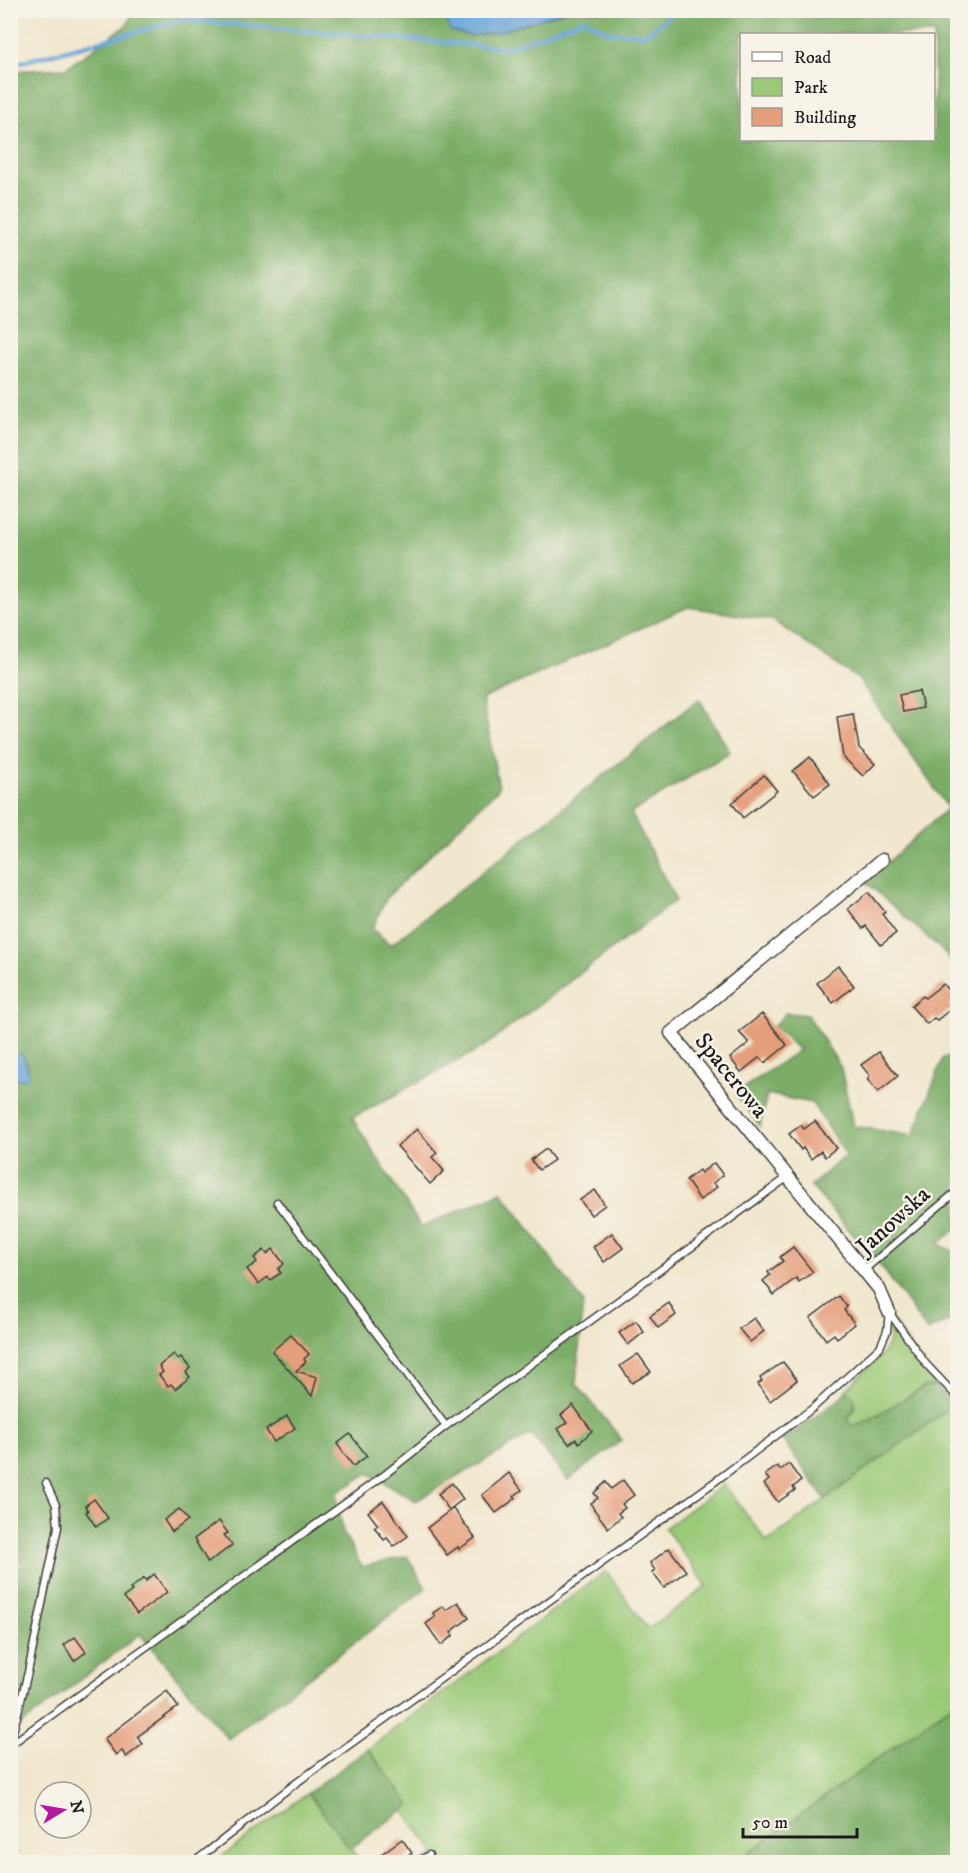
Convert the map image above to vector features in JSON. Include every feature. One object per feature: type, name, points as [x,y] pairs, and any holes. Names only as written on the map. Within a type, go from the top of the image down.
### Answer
[{"type":"street","name":"Spacerowa","points":[[864,1270],[671,1033],[882,860]]},
{"type":"street","name":"Janowska","points":[[864,1270],[879,1289],[889,1312]]},
{"type":"lane","points":[[10,1745],[383,1476],[446,1426],[788,1177]]},
{"type":"lane","name":"Janowska","points":[[864,1270],[957,1190]]},
{"type":"lane","points":[[277,1202],[446,1426]]},
{"type":"lane","points":[[194,1863],[292,1785],[684,1504],[813,1408],[880,1347],[887,1331],[889,1312]]},
{"type":"lane","name":"Janowska","points":[[889,1312],[926,1364],[957,1398]]},
{"type":"lane","points":[[10,1745],[28,1672],[58,1527],[56,1505],[46,1484]]},
{"type":"lane","points":[[418,1863],[429,1855]]},
{"type":"green space","points":[[133,11],[957,11],[957,969],[943,951],[866,882],[948,808],[859,680],[772,620],[688,607],[482,699],[499,788],[387,897],[372,929],[391,945],[699,699],[730,752],[631,813],[676,900],[485,1046],[352,1118],[421,1227],[502,1192],[583,1302],[576,1383],[622,1440],[568,1480],[531,1434],[416,1501],[368,1473],[336,1493],[343,1532],[362,1567],[407,1556],[426,1588],[228,1739],[140,1634],[11,1733],[11,71],[66,68],[128,24]]},
{"type":"green space","points":[[786,1013],[808,1015],[841,1068],[853,1126],[913,1136],[943,1058],[957,1053],[957,1229],[938,1244],[957,1253],[957,1317],[927,1331],[884,1270],[811,1186],[846,1155],[812,1103],[767,1094],[760,1126],[735,1094],[799,1050],[774,1026]]},
{"type":"green space","points":[[892,1320],[937,1385],[926,1386],[869,1420],[853,1426],[849,1423],[848,1418],[856,1407],[851,1394],[846,1390],[884,1352],[889,1342]]},
{"type":"green space","points":[[937,1385],[952,1406],[825,1499],[783,1440],[841,1398],[846,1390],[855,1401],[848,1418],[849,1423],[853,1426],[869,1420],[926,1386]]},
{"type":"green space","points":[[955,1404],[957,1407],[957,1701],[736,1862],[423,1862],[435,1853],[403,1810],[409,1805],[368,1749],[606,1571],[648,1629],[707,1586],[665,1528],[724,1484],[767,1542]]},
{"type":"green space","points":[[957,1701],[957,1862],[736,1862]]},
{"type":"green space","points":[[368,1749],[410,1805],[350,1849],[308,1793]]},
{"type":"green space","points":[[308,1793],[361,1862],[214,1862]]},
{"type":"water","points":[[449,10],[566,11],[499,32],[472,36],[450,31],[446,17]]},
{"type":"water","points":[[17,1053],[24,1056],[27,1065],[28,1077],[25,1079],[15,1078],[11,1068],[11,1056]]},
{"type":"building","points":[[919,691],[923,708],[903,712],[899,695]]},
{"type":"building","points":[[853,714],[859,748],[875,764],[863,776],[843,757],[837,717]]},
{"type":"building","points":[[810,757],[830,784],[814,796],[793,771]]},
{"type":"building","points":[[764,775],[777,791],[743,818],[732,803]]},
{"type":"building","points":[[869,892],[885,912],[882,914],[896,933],[881,945],[866,926],[863,929],[848,909]]},
{"type":"building","points":[[838,966],[854,986],[833,1003],[817,983]]},
{"type":"building","points":[[943,984],[956,1000],[949,1005],[952,1008],[937,1020],[934,1018],[927,1024],[911,1006]]},
{"type":"building","points":[[762,1014],[787,1045],[765,1063],[760,1057],[741,1072],[730,1058],[749,1043],[739,1032]]},
{"type":"building","points":[[879,1052],[898,1076],[878,1092],[867,1079],[870,1076],[861,1065]]},
{"type":"building","points":[[815,1121],[836,1148],[825,1157],[821,1151],[811,1159],[789,1134],[801,1125],[804,1129]]},
{"type":"building","points":[[417,1129],[437,1153],[432,1157],[444,1171],[430,1184],[397,1146]]},
{"type":"building","points":[[546,1149],[554,1160],[539,1170],[531,1160]]},
{"type":"building","points":[[714,1163],[723,1175],[713,1183],[717,1187],[700,1200],[686,1180],[699,1170],[701,1173]]},
{"type":"building","points":[[595,1190],[605,1205],[591,1215],[580,1200]]},
{"type":"building","points":[[612,1233],[623,1248],[604,1262],[593,1247]]},
{"type":"building","points":[[793,1247],[813,1272],[799,1282],[796,1278],[774,1295],[763,1281],[770,1275],[768,1272],[783,1261],[780,1257]]},
{"type":"building","points":[[273,1249],[284,1264],[278,1269],[281,1273],[270,1280],[268,1277],[258,1284],[247,1269],[257,1262],[254,1258],[264,1250],[267,1254]]},
{"type":"building","points":[[839,1296],[847,1307],[844,1310],[855,1324],[837,1338],[834,1334],[826,1340],[810,1318]]},
{"type":"building","points":[[669,1303],[676,1315],[658,1328],[650,1316]]},
{"type":"building","points":[[754,1318],[764,1331],[750,1342],[739,1329]]},
{"type":"building","points":[[636,1321],[644,1332],[628,1345],[619,1333]]},
{"type":"building","points":[[291,1335],[309,1354],[304,1359],[306,1362],[296,1371],[317,1377],[312,1396],[272,1351]]},
{"type":"building","points":[[174,1354],[178,1359],[181,1357],[190,1368],[186,1372],[190,1377],[175,1389],[171,1384],[168,1386],[159,1375],[163,1372],[159,1366]]},
{"type":"building","points":[[638,1354],[651,1372],[632,1383],[620,1366]]},
{"type":"building","points":[[783,1362],[797,1380],[770,1401],[758,1384],[762,1381],[760,1378]]},
{"type":"building","points":[[573,1405],[592,1431],[579,1443],[576,1439],[569,1444],[558,1429],[567,1423],[561,1415]]},
{"type":"building","points":[[287,1416],[295,1428],[274,1442],[266,1430]]},
{"type":"building","points":[[350,1434],[367,1456],[353,1466],[337,1444]]},
{"type":"building","points":[[789,1464],[801,1481],[793,1487],[795,1490],[778,1502],[764,1484],[769,1480],[765,1475],[778,1466],[780,1470]]},
{"type":"building","points":[[509,1473],[522,1490],[514,1496],[516,1498],[496,1513],[482,1495]]},
{"type":"building","points":[[623,1480],[634,1495],[622,1504],[625,1508],[618,1513],[621,1517],[608,1528],[591,1503],[598,1498],[594,1493],[606,1482],[611,1489]]},
{"type":"building","points":[[452,1483],[463,1499],[449,1510],[438,1494]]},
{"type":"building","points":[[94,1499],[108,1518],[96,1527],[86,1512],[88,1511],[85,1506]]},
{"type":"building","points":[[383,1501],[408,1536],[394,1546],[387,1538],[384,1540],[374,1527],[378,1525],[368,1512]]},
{"type":"building","points":[[453,1508],[475,1538],[447,1555],[427,1528]]},
{"type":"building","points":[[179,1509],[188,1520],[172,1532],[164,1520]]},
{"type":"building","points":[[219,1521],[228,1533],[224,1535],[232,1545],[208,1563],[194,1539]]},
{"type":"building","points":[[669,1548],[686,1571],[664,1588],[652,1572],[655,1570],[650,1563]]},
{"type":"building","points":[[154,1574],[167,1592],[137,1614],[124,1597],[144,1578],[146,1581]]},
{"type":"building","points":[[458,1602],[469,1618],[451,1632],[453,1636],[441,1645],[426,1624],[435,1617],[433,1613],[443,1606],[446,1610]]},
{"type":"building","points":[[75,1637],[86,1652],[74,1661],[64,1645]]},
{"type":"building","points":[[167,1691],[178,1707],[137,1737],[143,1744],[126,1757],[122,1751],[116,1755],[104,1739]]},
{"type":"building","points":[[402,1839],[412,1853],[400,1863],[369,1863]]},
{"type":"waterway","points":[[10,65],[182,20],[508,48],[584,19],[608,32],[646,34],[678,10]]}]
